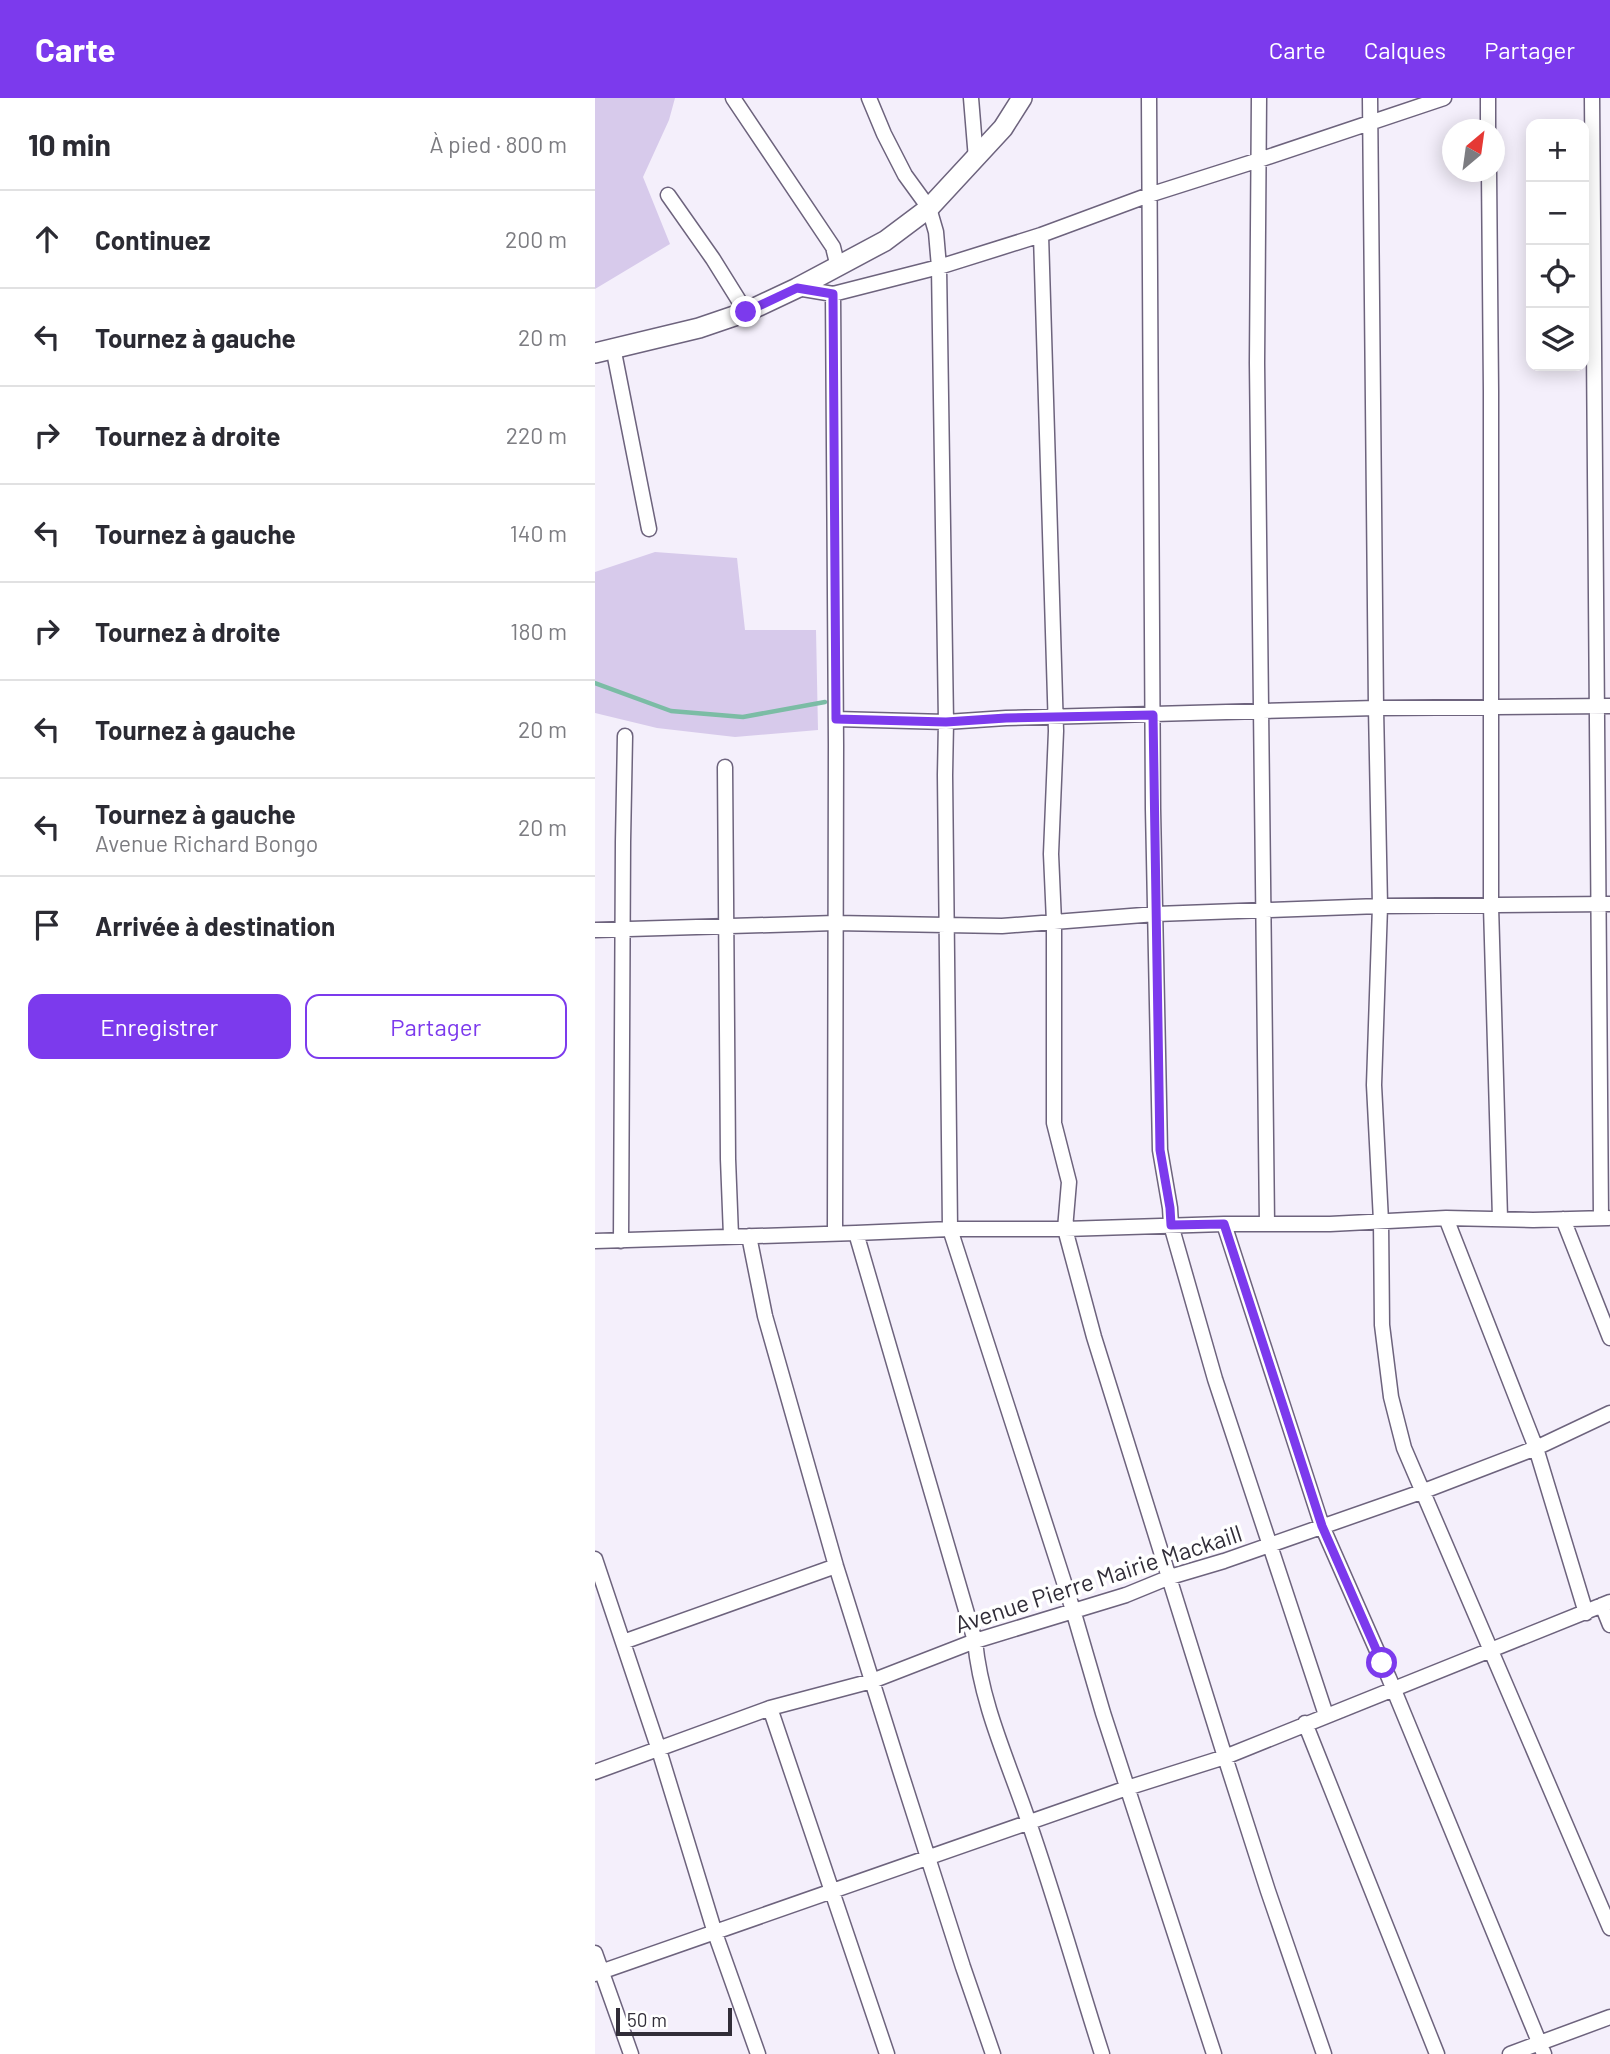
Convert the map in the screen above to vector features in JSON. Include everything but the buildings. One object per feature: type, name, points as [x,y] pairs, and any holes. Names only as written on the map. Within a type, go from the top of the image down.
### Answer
[{"type":"street","points":[[733,98],[833,247],[838,267]]},
{"type":"street","points":[[869,98],[905,175],[929,208],[936,232],[939,267],[950,1229],[1214,2054]]},
{"type":"street","points":[[971,98],[976,159]]},
{"type":"street","points":[[649,529],[604,350],[699,328],[746,312],[884,241],[929,208],[1003,128],[1022,98]]},
{"type":"street","points":[[1149,98],[1153,715],[1160,1150],[1171,1225],[1215,1379],[1326,1715]]},
{"type":"street","points":[[1259,98],[1257,363],[1266,1224]]},
{"type":"street","points":[[1370,98],[1380,906],[1374,1085],[1381,1222],[1382,1325],[1391,1397],[1405,1448],[1610,1928]]},
{"type":"street","points":[[797,288],[833,294],[939,267],[1444,98]]},
{"type":"street","points":[[1488,98],[1488,119]]},
{"type":"street","points":[[595,1241],[950,1229],[1330,1224],[1446,1218],[1606,1218],[1604,706],[1592,98]]},
{"type":"street","points":[[1489,182],[1492,906],[1500,1218]]},
{"type":"street","points":[[668,195],[746,312]]},
{"type":"street","points":[[1041,235],[1055,717],[1051,854],[1054,922],[1054,1124],[1069,1182],[1065,1229],[1094,1337],[1225,1756],[1324,2054]]},
{"type":"street","points":[[833,294],[835,1233]]},
{"type":"street","points":[[836,719],[946,722],[1376,708],[1604,706]]},
{"type":"street","points":[[621,1241],[625,736]]},
{"type":"street","points":[[725,767],[731,1236]]},
{"type":"street","points":[[595,930],[835,923],[947,924],[966,927],[1156,914],[1380,906],[1604,904]]},
{"type":"street","points":[[1446,1218],[1536,1448],[1586,1613]]},
{"type":"street","points":[[1563,1219],[1610,1338]]},
{"type":"street","points":[[1224,1224],[1322,1526],[1393,1688],[1542,2048]]},
{"type":"street","points":[[856,1233],[975,1642],[977,1663],[989,1710],[1029,1823],[1103,2054]]},
{"type":"street","points":[[749,1236],[765,1316],[836,1566],[993,2054]]},
{"type":"street","name":"Avenue Pierre Mairie Mackaill","points":[[595,1772],[770,1708],[872,1681],[975,1642],[1126,1595],[1170,1577],[1424,1491],[1536,1448],[1610,1413]]},
{"type":"street","points":[[595,1559],[659,1750],[715,1933],[758,2054]]},
{"type":"street","points":[[623,1642],[836,1566]]},
{"type":"street","points":[[598,1973],[1225,1756],[1606,1604],[1610,1625]]},
{"type":"street","points":[[770,1708],[887,2054]]},
{"type":"street","points":[[1305,1723],[1437,2054]]},
{"type":"street","points":[[595,1953],[598,1973],[631,2054]]},
{"type":"street","points":[[1510,2054],[1542,2048],[1610,2017]]},
{"type":"shaded area","points":[[595,98],[675,98],[669,120],[643,177],[670,244],[595,289]]},
{"type":"shaded area","points":[[655,552],[737,558],[745,630],[816,630],[818,730],[735,737],[657,728],[595,713],[595,572]]},
{"type":"waterway","points":[[595,683],[671,711],[743,717],[825,702]]},
{"type":"route","points":[[746,312],[797,288],[833,294],[836,719],[946,722],[1153,715],[1160,1150],[1171,1225],[1224,1224],[1322,1526],[1382,1663]]}]
